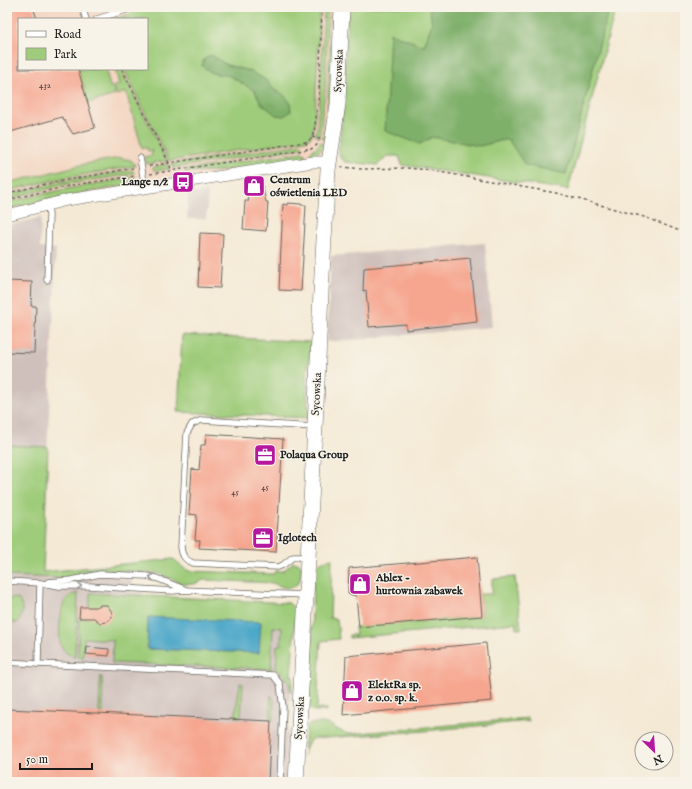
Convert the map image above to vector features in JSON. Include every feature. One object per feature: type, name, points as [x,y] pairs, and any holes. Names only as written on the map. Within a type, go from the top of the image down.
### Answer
[{"type":"street","name":"Sycowska","points":[[296,782],[321,292],[329,164],[338,104],[342,7]]},
{"type":"street","points":[[7,215],[67,200],[313,162],[329,164]]},
{"type":"lane","points":[[82,7],[86,18]]},
{"type":"lane","points":[[100,18],[131,7]]},
{"type":"lane","points":[[140,158],[145,188]]},
{"type":"lane","points":[[47,280],[50,215],[48,205]]},
{"type":"lane","points":[[308,557],[293,557],[278,567],[193,563],[184,557],[181,548],[186,433],[192,424],[202,420],[315,427]]},
{"type":"lane","points":[[40,583],[72,580],[100,574],[146,576],[156,578],[184,590]]},
{"type":"lane","points":[[7,581],[59,586],[306,595]]},
{"type":"lane","points":[[38,664],[40,583]]},
{"type":"lane","points":[[7,662],[273,675],[280,684],[283,708],[280,782]]},
{"type":"path","points":[[7,193],[46,184],[169,162],[306,142],[311,140],[314,133],[319,95],[322,7]]},
{"type":"path","points":[[123,70],[169,162],[171,171]]},
{"type":"path","points":[[7,200],[73,185],[311,149],[319,142],[321,135]]},
{"type":"path","points":[[329,164],[355,168],[407,168],[429,170],[556,193],[633,213],[685,233]]},
{"type":"shaded area","points":[[7,7],[342,7],[329,164],[7,215]]},
{"type":"shaded area","points":[[208,192],[206,219],[187,219],[188,194]]},
{"type":"shaded area","points":[[41,217],[40,248],[56,249],[42,572],[146,562],[145,572],[119,571],[118,579],[132,580],[131,592],[144,593],[143,596],[269,604],[295,630],[286,782],[7,782],[7,226]]},
{"type":"shaded area","points":[[485,243],[492,327],[327,342],[331,256]]},
{"type":"green space","points":[[136,7],[320,7],[315,114],[311,137],[306,140],[169,161],[124,70],[148,70],[148,18],[116,18],[130,14]]},
{"type":"green space","points":[[324,7],[328,7],[325,91],[319,137],[315,135],[320,91]]},
{"type":"green space","points":[[332,7],[336,7],[333,91],[326,140],[322,138],[327,115]]},
{"type":"green space","points":[[348,7],[616,7],[568,190],[402,165],[399,156],[387,156],[378,165],[345,162],[340,157],[339,149],[343,107]]},
{"type":"green space","points":[[429,7],[609,7],[566,174],[525,165],[508,139],[480,146],[432,137],[420,144],[385,131],[390,33],[424,46],[432,23]]},
{"type":"green space","points":[[211,55],[227,65],[250,71],[266,80],[274,90],[283,94],[290,102],[291,111],[284,116],[276,115],[261,103],[255,91],[230,76],[212,73],[202,66],[204,59]]},
{"type":"green space","points":[[78,70],[106,70],[110,87],[112,86],[115,95],[88,103]]},
{"type":"green space","points":[[115,70],[122,70],[167,161],[147,164],[144,157],[152,155],[152,150],[148,151],[147,148],[142,148],[126,92],[117,95],[114,86],[119,84]]},
{"type":"green space","points":[[321,142],[325,145],[320,151],[311,156],[311,151]]},
{"type":"green space","points":[[301,144],[303,145],[302,148],[173,168],[172,164]]},
{"type":"green space","points":[[302,152],[305,154],[306,158],[221,171],[185,172],[185,170]]},
{"type":"green space","points":[[120,158],[131,160],[136,166],[64,178],[7,191],[7,183],[85,164]]},
{"type":"green space","points":[[168,164],[169,169],[155,171],[152,168],[153,167]]},
{"type":"green space","points":[[132,170],[134,172],[133,174],[64,185],[7,199],[7,195],[64,181]]},
{"type":"green space","points":[[136,177],[133,182],[127,185],[7,209],[7,202],[65,189]]},
{"type":"green space","points":[[182,335],[312,342],[306,378],[309,418],[178,412]]},
{"type":"green space","points":[[7,445],[48,447],[43,572],[173,559],[189,571],[274,574],[275,571],[283,571],[293,562],[301,565],[298,583],[291,588],[286,588],[273,583],[204,580],[194,584],[183,584],[158,573],[99,570],[86,571],[64,578],[7,576]]},
{"type":"green space","points":[[332,559],[330,618],[337,619],[339,639],[321,641],[317,709],[328,709],[326,711],[314,711],[308,706],[314,569],[322,562]]},
{"type":"green space","points":[[515,577],[521,629],[517,629],[516,623],[349,638],[349,635],[356,635],[355,627],[482,616],[480,594],[492,594],[492,579]]},
{"type":"green space","points":[[78,593],[75,657],[67,653],[62,647],[60,641],[60,630],[63,604],[69,597]]},
{"type":"green space","points":[[90,593],[289,603],[296,610],[291,676],[293,676],[292,690],[290,691],[286,678],[276,669],[277,645],[281,645],[282,628],[273,627],[271,669],[112,663],[113,640],[84,638],[83,657],[78,657],[79,618],[89,618]]},
{"type":"green space","points":[[12,598],[18,599],[22,608],[21,618],[17,623],[10,623],[9,619],[9,600]]},
{"type":"green space","points":[[100,677],[102,677],[103,713],[99,713]]},
{"type":"green space","points":[[240,683],[243,684],[241,717],[235,717]]},
{"type":"green space","points":[[271,695],[274,700],[273,720],[270,720]]},
{"type":"green space","points":[[528,718],[529,721],[424,731],[311,739],[307,745],[304,756],[306,727],[310,724],[327,724],[349,734]]},
{"type":"water","points":[[148,617],[261,622],[259,653],[147,649]]},
{"type":"building","points":[[7,7],[33,7],[37,18],[18,18],[18,70],[78,70],[95,128],[73,134],[62,117],[7,133]]},
{"type":"building","points":[[261,180],[266,202],[268,202],[266,231],[243,229],[245,201],[249,201],[245,184]]},
{"type":"building","points":[[288,203],[306,205],[301,291],[279,290],[283,204],[288,205]]},
{"type":"building","points":[[200,233],[223,234],[220,288],[198,287]]},
{"type":"building","points":[[470,258],[477,322],[406,330],[406,324],[369,327],[366,290],[363,291],[364,268]]},
{"type":"building","points":[[7,281],[32,282],[31,306],[36,306],[34,353],[7,352]]},
{"type":"building","points":[[206,434],[283,439],[276,552],[199,548],[200,540],[195,540],[197,515],[189,514],[192,469],[199,470],[201,445],[205,445]]},
{"type":"building","points":[[477,557],[482,616],[359,627],[356,596],[348,594],[349,568]]},
{"type":"building","points":[[107,605],[112,612],[111,618],[106,622],[100,623],[94,618],[79,618],[80,607],[96,607]]},
{"type":"building","points":[[486,643],[492,701],[343,715],[346,656]]},
{"type":"building","points":[[87,647],[109,649],[109,656],[86,654]]},
{"type":"building","points":[[7,709],[271,721],[268,782],[7,782]]},
{"type":"place","name":"Lange n/ż","points":[[183,182]]},
{"type":"place","name":"Centrum oświetlenia LED","points":[[254,186]]},
{"type":"place","name":"Polaqua Group","points":[[265,455]]},
{"type":"place","name":"Iglotech","points":[[263,538]]},
{"type":"place","name":"Ablex - hurtownia zabawek","points":[[360,584]]},
{"type":"place","name":"ElektRa sp. z o.o. sp. k.","points":[[352,691]]}]
